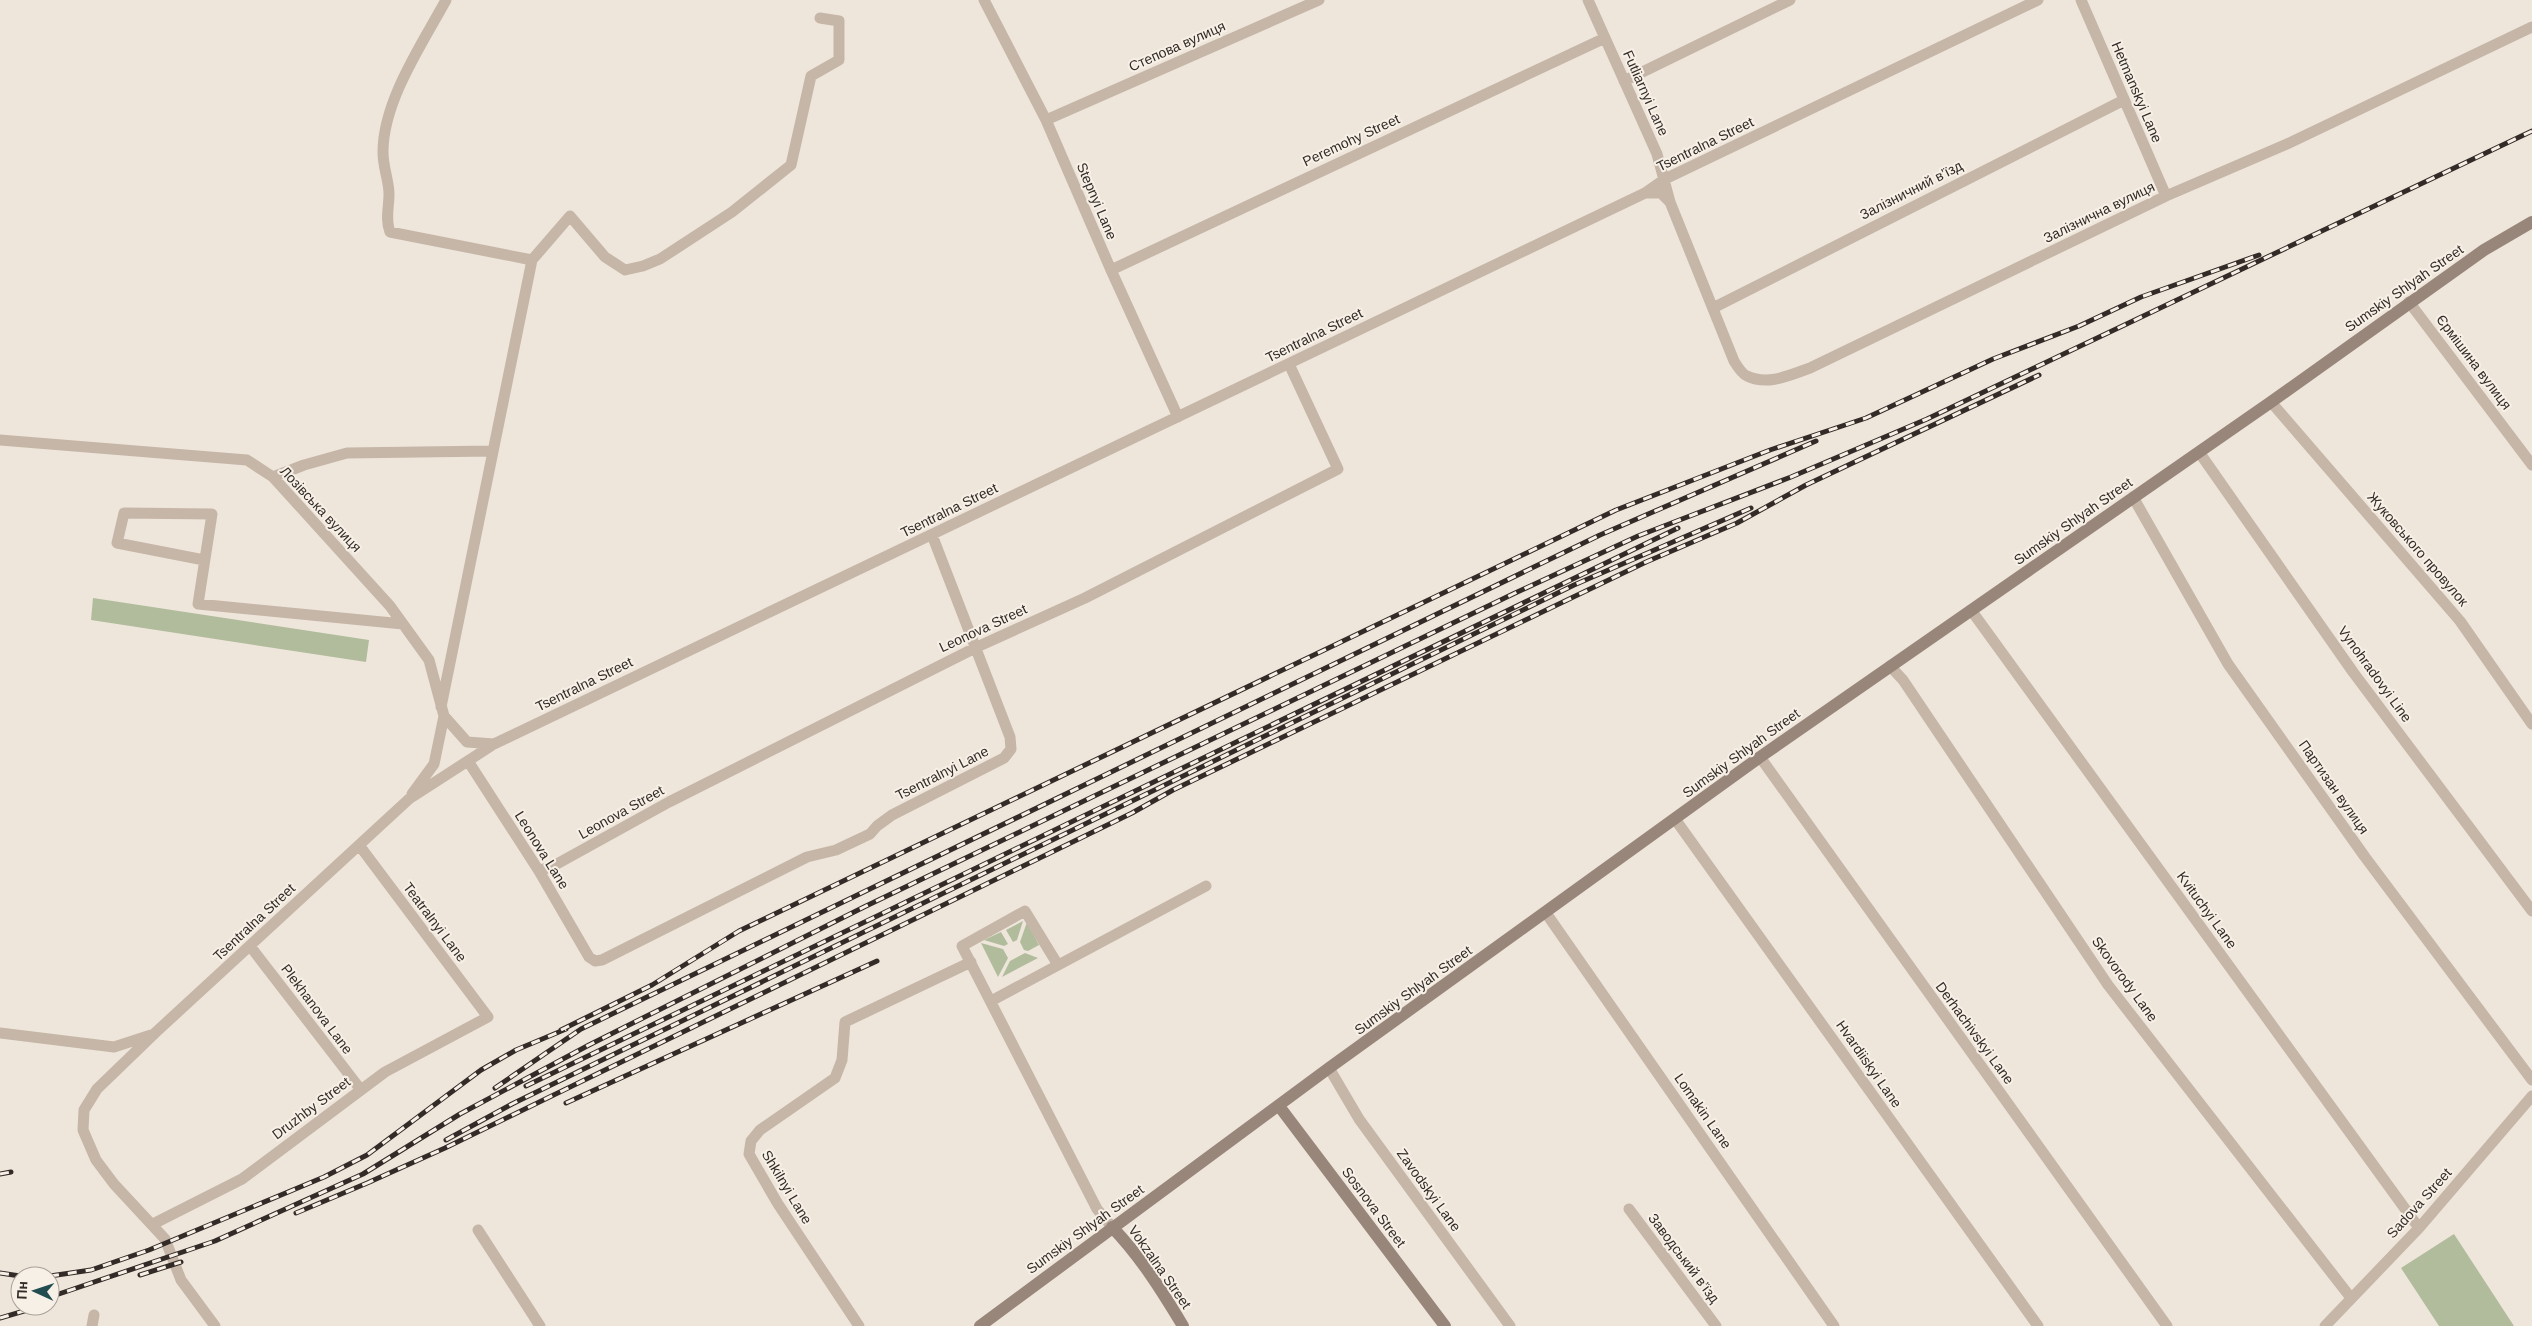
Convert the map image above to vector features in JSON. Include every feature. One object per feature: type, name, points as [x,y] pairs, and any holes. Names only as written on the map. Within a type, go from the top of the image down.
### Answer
[{"type":"main road","name":"Sumskiy Shlyah Street","points":[[980,1326],[1329,1068],[1760,757],[2271,402],[2484,250],[2532,222]]},
{"type":"main road","name":"Sosnova Street","points":[[1279,1106],[1445,1326]]},
{"type":"main road","name":"Vokzalna Street","points":[[1112,1227],[1126,1242],[1159,1287],[1183,1326]]},
{"type":"street","points":[[446,0],[394,100],[386,128],[383,150],[384,174],[389,193],[386,224],[390,232],[532,260]]},
{"type":"street","name":"Stepnyi Lane","points":[[984,0],[1046,120],[1111,270],[1178,417]]},
{"type":"street","name":"Степова вулиця","points":[[1046,120],[1319,0]]},
{"type":"street","name":"Futliarnyi Lane","points":[[1588,0],[1657,154],[1670,202],[1713,308]]},
{"type":"street","points":[[1624,81],[1790,0]]},
{"type":"street","name":"Tsentralna Street","points":[[215,1326],[181,1280],[165,1239],[114,1184],[96,1160],[83,1130],[84,1110],[97,1089],[155,1033],[409,799],[494,744],[1645,193],[1665,178],[2038,0]]},
{"type":"street","name":"Hetmanskyi Lane","points":[[2081,0],[2166,196]]},
{"type":"street","points":[[409,799],[434,764],[492,451],[532,260],[570,216],[605,257],[625,270],[643,266],[660,259],[732,212],[791,164],[811,76],[839,60],[840,21],[820,18]]},
{"type":"street","name":"Залізнична вулиця","points":[[1713,308],[1734,361],[1745,376],[1758,379],[1779,379],[1810,368],[2166,196],[2287,144],[2532,27]]},
{"type":"street","name":"Peremohy Street","points":[[1111,270],[1605,38]]},
{"type":"street","name":"Залізничний в’їзд","points":[[1713,308],[2124,100]]},
{"type":"street","points":[[1645,193],[1660,193],[1670,202]]},
{"type":"street","name":"Єрмішина вулиця","points":[[2409,302],[2532,465]]},
{"type":"street","name":"Leonova Street","points":[[539,871],[556,865],[670,802],[977,646],[1086,598],[1338,469],[1289,364]]},
{"type":"street","name":"Жуковського провулок","points":[[2271,402],[2460,621],[2532,724]]},
{"type":"street","name":"Лозівська вулиця","points":[[0,440],[247,460],[273,477],[390,606],[429,660],[443,712],[467,742],[494,744]]},
{"type":"street","points":[[273,477],[304,465],[347,453],[492,451]]},
{"type":"street","name":"Vynohradovyi Line","points":[[2199,452],[2353,672],[2532,911]]},
{"type":"street","name":"Партизан вулиця","points":[[2133,497],[2228,664],[2365,857],[2532,1080]]},
{"type":"street","points":[[204,560],[117,543],[124,513],[212,514],[198,604],[403,624]]},
{"type":"street","name":"Tsentralnyi Lane","points":[[589,957],[594,961],[602,960],[807,857],[836,850],[870,834],[892,815],[1004,758],[1011,749],[1010,737],[977,646],[932,535]]},
{"type":"street","name":"Kvituchyi Lane","points":[[1971,610],[2419,1228]]},
{"type":"street","name":"Skovorody Lane","points":[[1890,666],[1903,680],[2108,985],[2351,1298]]},
{"type":"street","name":"Derhachivskyi Lane","points":[[1760,757],[2167,1326]]},
{"type":"street","name":"Leonova Lane","points":[[468,761],[539,871],[589,957]]},
{"type":"street","name":"Hvardiiskyi Lane","points":[[1675,819],[2038,1326]]},
{"type":"street","name":"Teatralnyi Lane","points":[[359,845],[488,1017]]},
{"type":"street","points":[[991,1001],[1206,886]]},
{"type":"street","points":[[1058,965],[1025,911],[962,946],[1097,1208],[1112,1227]]},
{"type":"street","name":"Lomakin Lane","points":[[1546,913],[1834,1326]]},
{"type":"street","name":"Plekhanova Lane","points":[[250,946],[361,1090]]},
{"type":"street","name":"Shkilnyi Lane","points":[[859,1326],[778,1204],[749,1154],[751,1141],[760,1130],[834,1078],[842,1060],[845,1022],[970,962]]},
{"type":"street","name":"Druzhby Street","points":[[153,1224],[242,1179],[385,1072],[488,1017]]},
{"type":"street","points":[[0,1033],[114,1047],[155,1033]]},
{"type":"street","name":"Zavodskyi Lane","points":[[1329,1068],[1359,1119],[1510,1326]]},
{"type":"street","name":"Sadova Street","points":[[2325,1326],[2419,1228],[2532,1096]]},
{"type":"street","name":"Заводський в’їзд","points":[[1629,1209],[1716,1326]]},
{"type":"street","points":[[478,1230],[540,1326]]},
{"type":"green space","points":[[93,598],[369,640],[366,662],[91,620]]},
{"type":"green space","points":[[1023,921],[1017,940],[1013,942],[1006,930]]},
{"type":"green space","points":[[1027,922],[1039,945],[1028,951],[1024,950],[1020,942]]},
{"type":"green space","points":[[1001,932],[1008,944],[1004,946],[984,940]]},
{"type":"green space","points":[[981,943],[1003,949],[1008,958],[998,977]]},
{"type":"green space","points":[[1025,953],[1038,958],[1002,977],[1010,961]]},
{"type":"green space","points":[[2454,1234],[2514,1326],[2439,1326],[2401,1268]]},
{"type":"railway","points":[[60,1294],[215,1241],[363,1174],[460,1114],[589,1045],[864,907],[1513,594],[1638,536],[1791,477],[1927,419],[2532,131]]},
{"type":"railway","points":[[561,1030],[652,985],[739,931],[1616,510],[1770,450],[1866,418],[1993,359],[2079,326],[2141,297],[2259,255]]},
{"type":"railway","points":[[365,1184],[445,1148],[1132,813],[1173,790],[1646,562],[1737,523],[1806,485],[2039,375]]},
{"type":"railway","points":[[495,1088],[581,1029],[1600,535],[1816,441]]},
{"type":"railway","points":[[446,1140],[512,1104],[1574,585],[1751,508]]},
{"type":"railway","points":[[526,1086],[1678,528]]},
{"type":"railway","points":[[566,1103],[877,961]]},
{"type":"railway","points":[[60,1275],[91,1270],[149,1250],[324,1177],[367,1155],[481,1070],[516,1050],[566,1029]]},
{"type":"railway","points":[[0,1174],[11,1172]]},
{"type":"railway","points":[[296,1213],[372,1181]]},
{"type":"railway","points":[[140,1275],[181,1262]]},
{"type":"railway","points":[[0,1273],[10,1274]]},
{"type":"railway","points":[[0,1318],[10,1315]]}]
